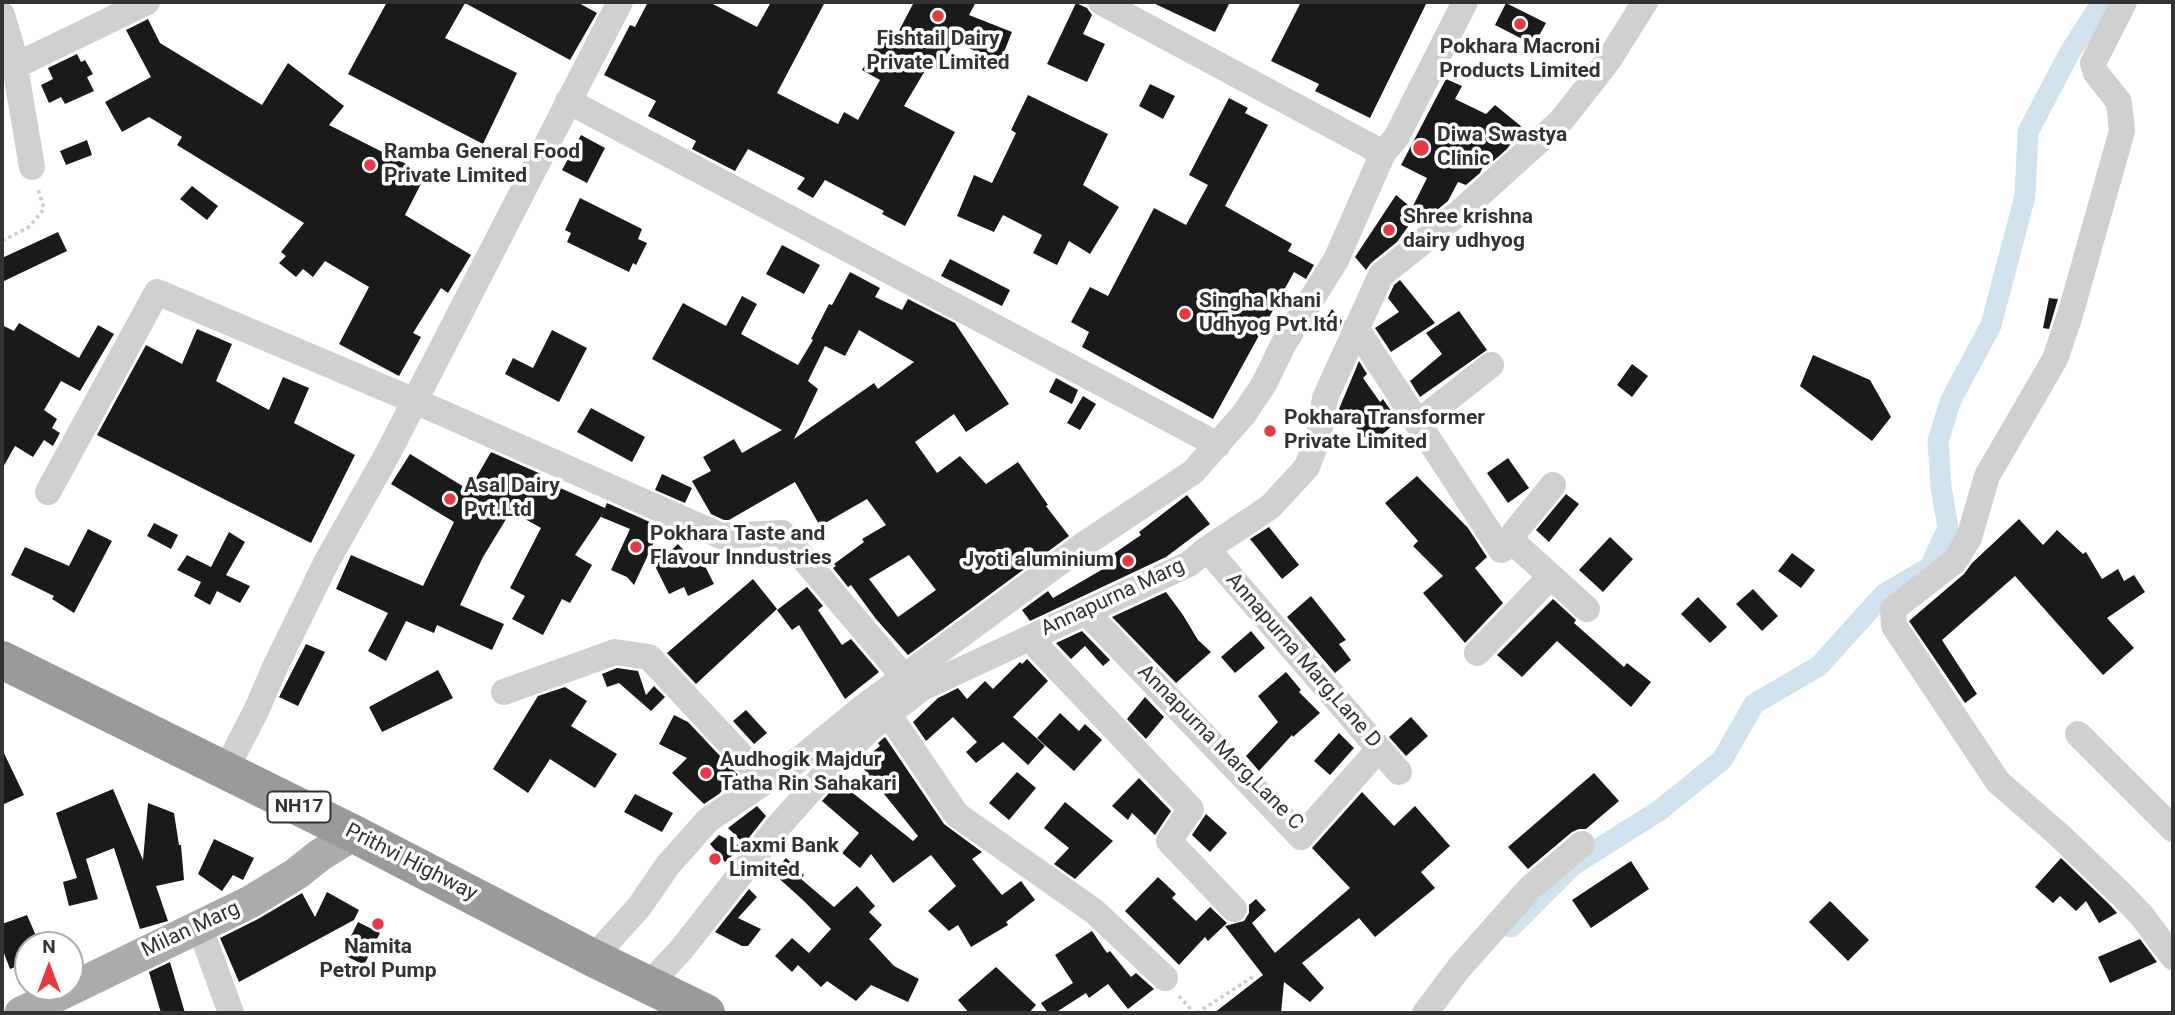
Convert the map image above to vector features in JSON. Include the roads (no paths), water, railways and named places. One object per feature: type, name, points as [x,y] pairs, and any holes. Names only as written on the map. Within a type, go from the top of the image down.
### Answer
[{"type":"highway","name":"Prithvi Highway","points":[[2,660],[354,834],[593,958],[706,1013]]},
{"type":"main road","name":"Milan Marg","points":[[21,1013],[250,902],[354,834]]},
{"type":"street","points":[[15,66],[147,2]]},
{"type":"street","points":[[225,771],[327,561],[387,456],[620,2]]},
{"type":"street","points":[[1101,2],[1384,153]]},
{"type":"street","points":[[593,958],[639,907],[668,865],[709,820],[801,758],[904,677],[1086,543],[1193,472],[1218,445],[1264,384],[1284,343],[1336,260],[1384,153],[1396,138],[1465,2]]},
{"type":"street","name":"Annapurna Marg","points":[[648,985],[681,950],[776,829],[822,777],[848,749],[922,688],[1189,564],[1270,507],[1307,467],[1319,435],[1325,398],[1381,275],[1460,212],[1560,121],[1608,61],[1645,2]]},
{"type":"street","points":[[2124,2],[2094,62],[2096,73],[2119,102],[2122,131],[2060,348],[1987,476],[1969,538],[1954,562],[1893,609],[1894,626],[1998,782],[2059,834],[2122,895],[2142,916],[2173,957]]},
{"type":"street","points":[[2,15],[15,66],[32,167]]},
{"type":"street","points":[[568,101],[1218,445]]},
{"type":"street","points":[[48,492],[157,292],[415,401],[721,537],[782,533],[904,677]]},
{"type":"street","points":[[1356,328],[1501,550],[1514,543]]},
{"type":"street","points":[[1417,423],[1491,365]]},
{"type":"street","points":[[1553,485],[1514,533],[1514,543],[1587,609]]},
{"type":"street","name":"Annapurna Marg,Lane D","points":[[1207,549],[1399,772]]},
{"type":"street","points":[[1477,653],[1550,576]]},
{"type":"street","name":"Annapurna Marg,Lane C","points":[[1086,612],[1301,837],[1379,749]]},
{"type":"street","points":[[1029,638],[1191,809],[1168,841],[1234,909]]},
{"type":"street","points":[[504,692],[615,652],[649,657],[765,781]]},
{"type":"street","points":[[889,715],[957,815],[1095,912],[1164,978]]},
{"type":"street","points":[[2078,734],[2173,829]]},
{"type":"street","points":[[1425,1013],[1459,968],[1530,888],[1582,844]]},
{"type":"street","points":[[199,925],[231,1013]]},
{"type":"waterway","points":[[1511,927],[1573,865],[1660,810],[1722,760],[1754,704],[1819,666],[1884,594],[1930,567],[1948,528],[1941,487],[1938,441],[1951,400],[1991,325],[2025,196],[2028,132],[2070,52],[2102,2]]},
{"type":"place","name":"Fishtail Dairy Private Limited","points":[[938,16]]},
{"type":"place","name":"Pokhara Macroni Products Limited","points":[[1520,24]]},
{"type":"place","name":"Diwa Swastya Clinic","points":[[1421,148]]},
{"type":"place","name":"Ramba General Food Private Limited","points":[[370,165]]},
{"type":"place","name":"Shree krishna dairy udhyog","points":[[1389,230]]},
{"type":"place","name":"Singha khani Udhyog Pvt.ltd","points":[[1185,314]]},
{"type":"place","name":"Pokhara Transformer Private Limited","points":[[1270,431]]},
{"type":"place","name":"Asal Dairy Pvt.Ltd","points":[[450,499]]},
{"type":"place","name":"Pokhara Taste and Flavour Inndustries","points":[[636,547]]},
{"type":"place","name":"Jyoti aluminium","points":[[1128,561]]},
{"type":"place","name":"Audhogik Majdur Tatha Rin Sahakari","points":[[706,773]]},
{"type":"place","name":"Laxmi Bank Limited","points":[[715,859]]},
{"type":"place","name":"Namita Petrol Pump","points":[[378,924]]}]
